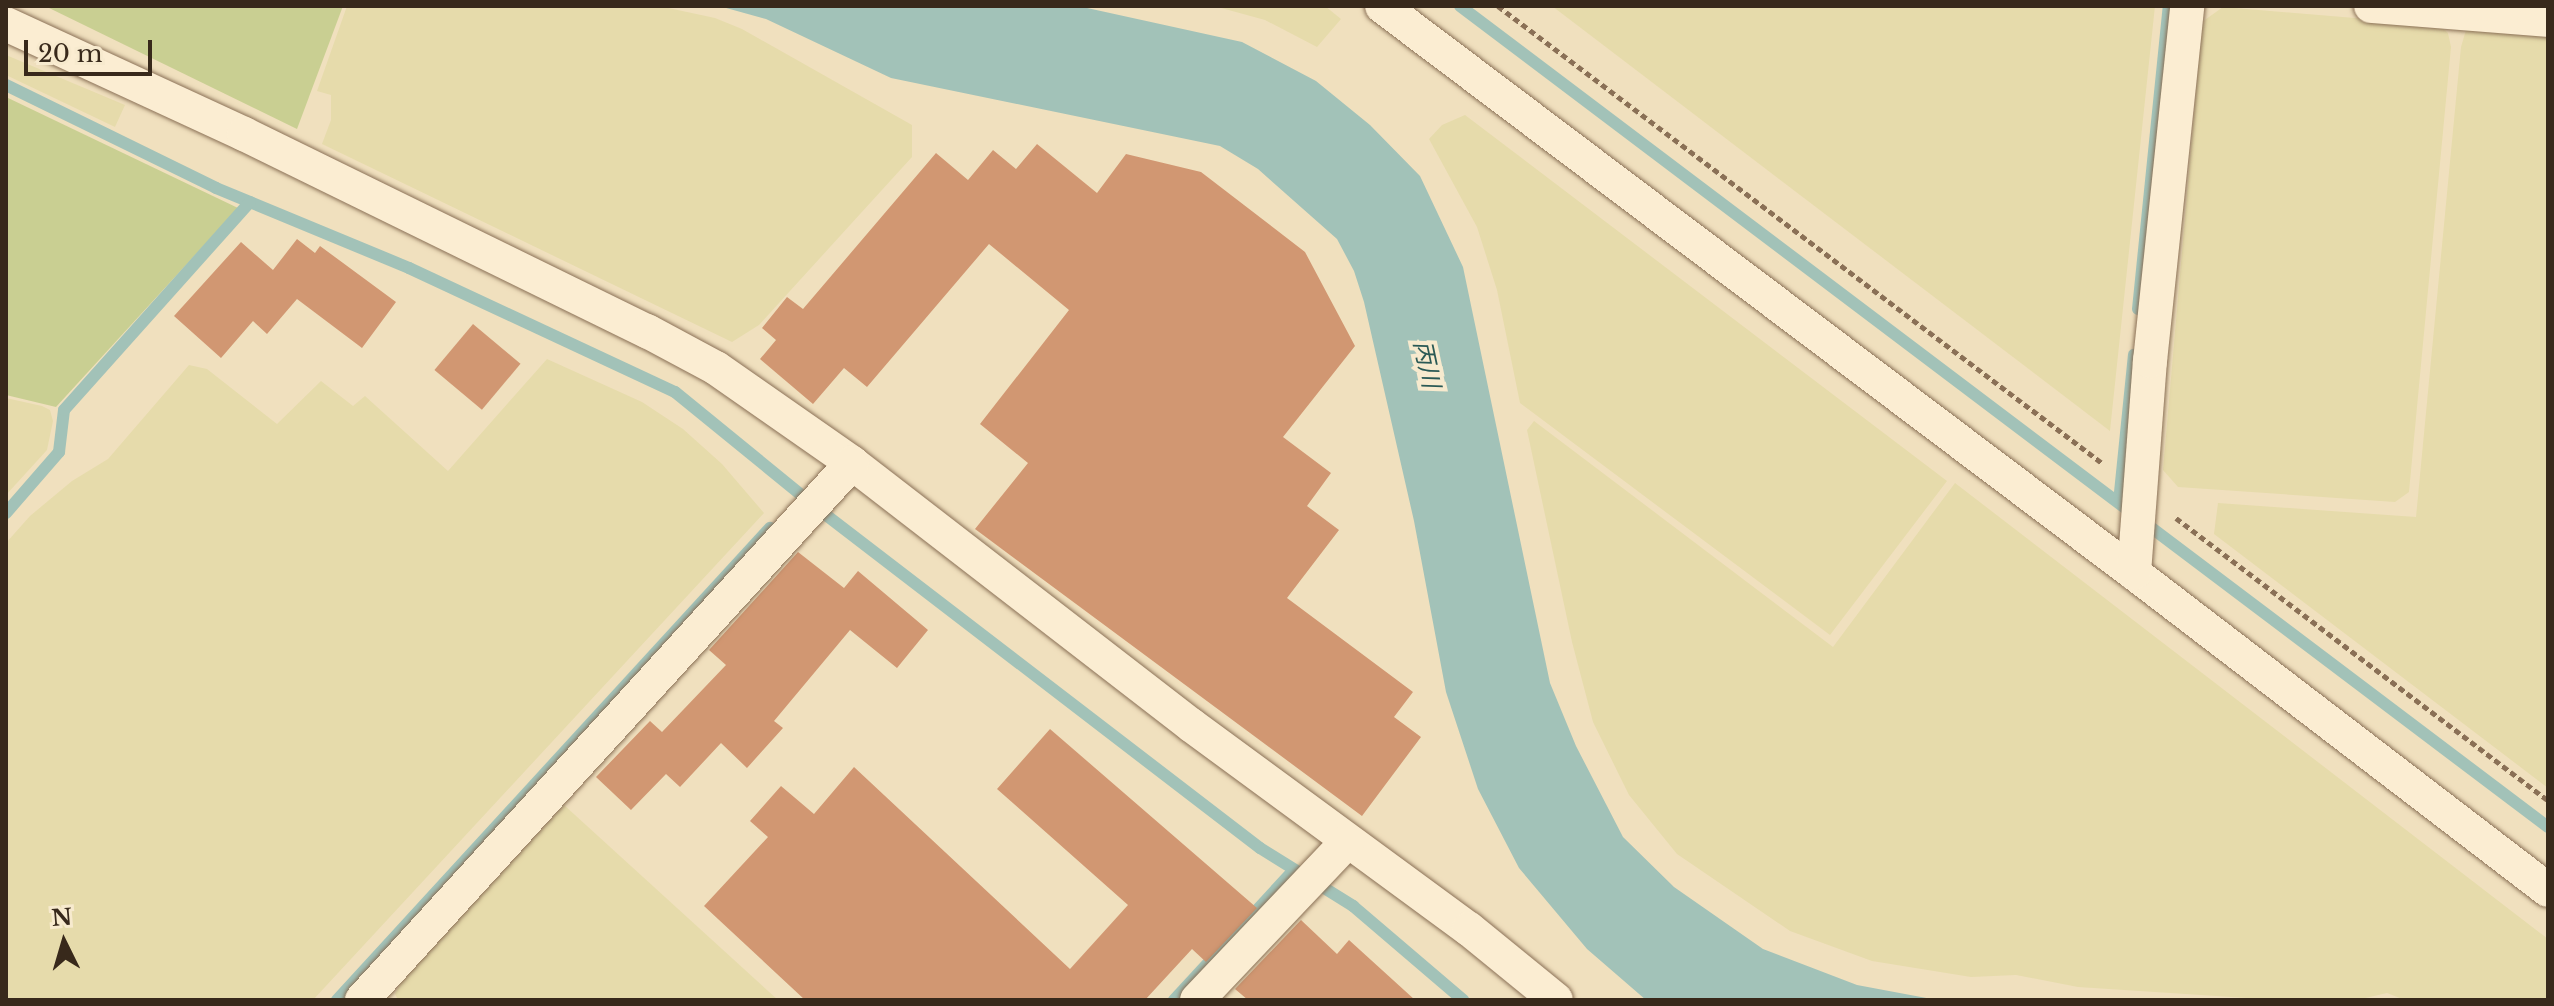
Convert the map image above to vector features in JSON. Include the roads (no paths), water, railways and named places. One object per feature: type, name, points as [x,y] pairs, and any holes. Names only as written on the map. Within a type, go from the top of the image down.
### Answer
[{"type":"street","points":[[1382,6],[1416,17],[2548,890]]},
{"type":"street","points":[[2134,573],[2187,6]]},
{"type":"street","points":[[2371,6],[2548,20]]},
{"type":"street","points":[[6,24],[244,134],[684,350],[852,463],[1191,725],[1469,929],[1556,1000]]},
{"type":"street","points":[[362,1000],[852,463]]},
{"type":"street","points":[[1197,1000],[1348,841]]},
{"type":"water","name":"丙川","points":[[719,6],[1078,6],[1242,42],[1316,81],[1370,125],[1420,176],[1463,267],[1550,683],[1576,746],[1623,837],[1674,887],[1763,949],[1857,985],[1937,1000],[1646,1000],[1587,949],[1519,868],[1478,789],[1446,692],[1414,521],[1364,302],[1354,271],[1337,239],[1258,169],[1220,146],[891,78],[766,19]]},
{"type":"waterway","points":[[1460,6],[2548,827]]},
{"type":"waterway","points":[[2138,309],[2169,6]]},
{"type":"waterway","points":[[6,85],[216,188],[409,268],[675,392],[826,515],[1260,848],[1353,906],[1463,1000]]},
{"type":"waterway","points":[[6,513],[59,452],[64,410],[250,202]]},
{"type":"waterway","points":[[2119,502],[2134,355]]},
{"type":"waterway","points":[[337,1000],[770,528]]},
{"type":"waterway","points":[[1174,1000],[1294,870]]}]
